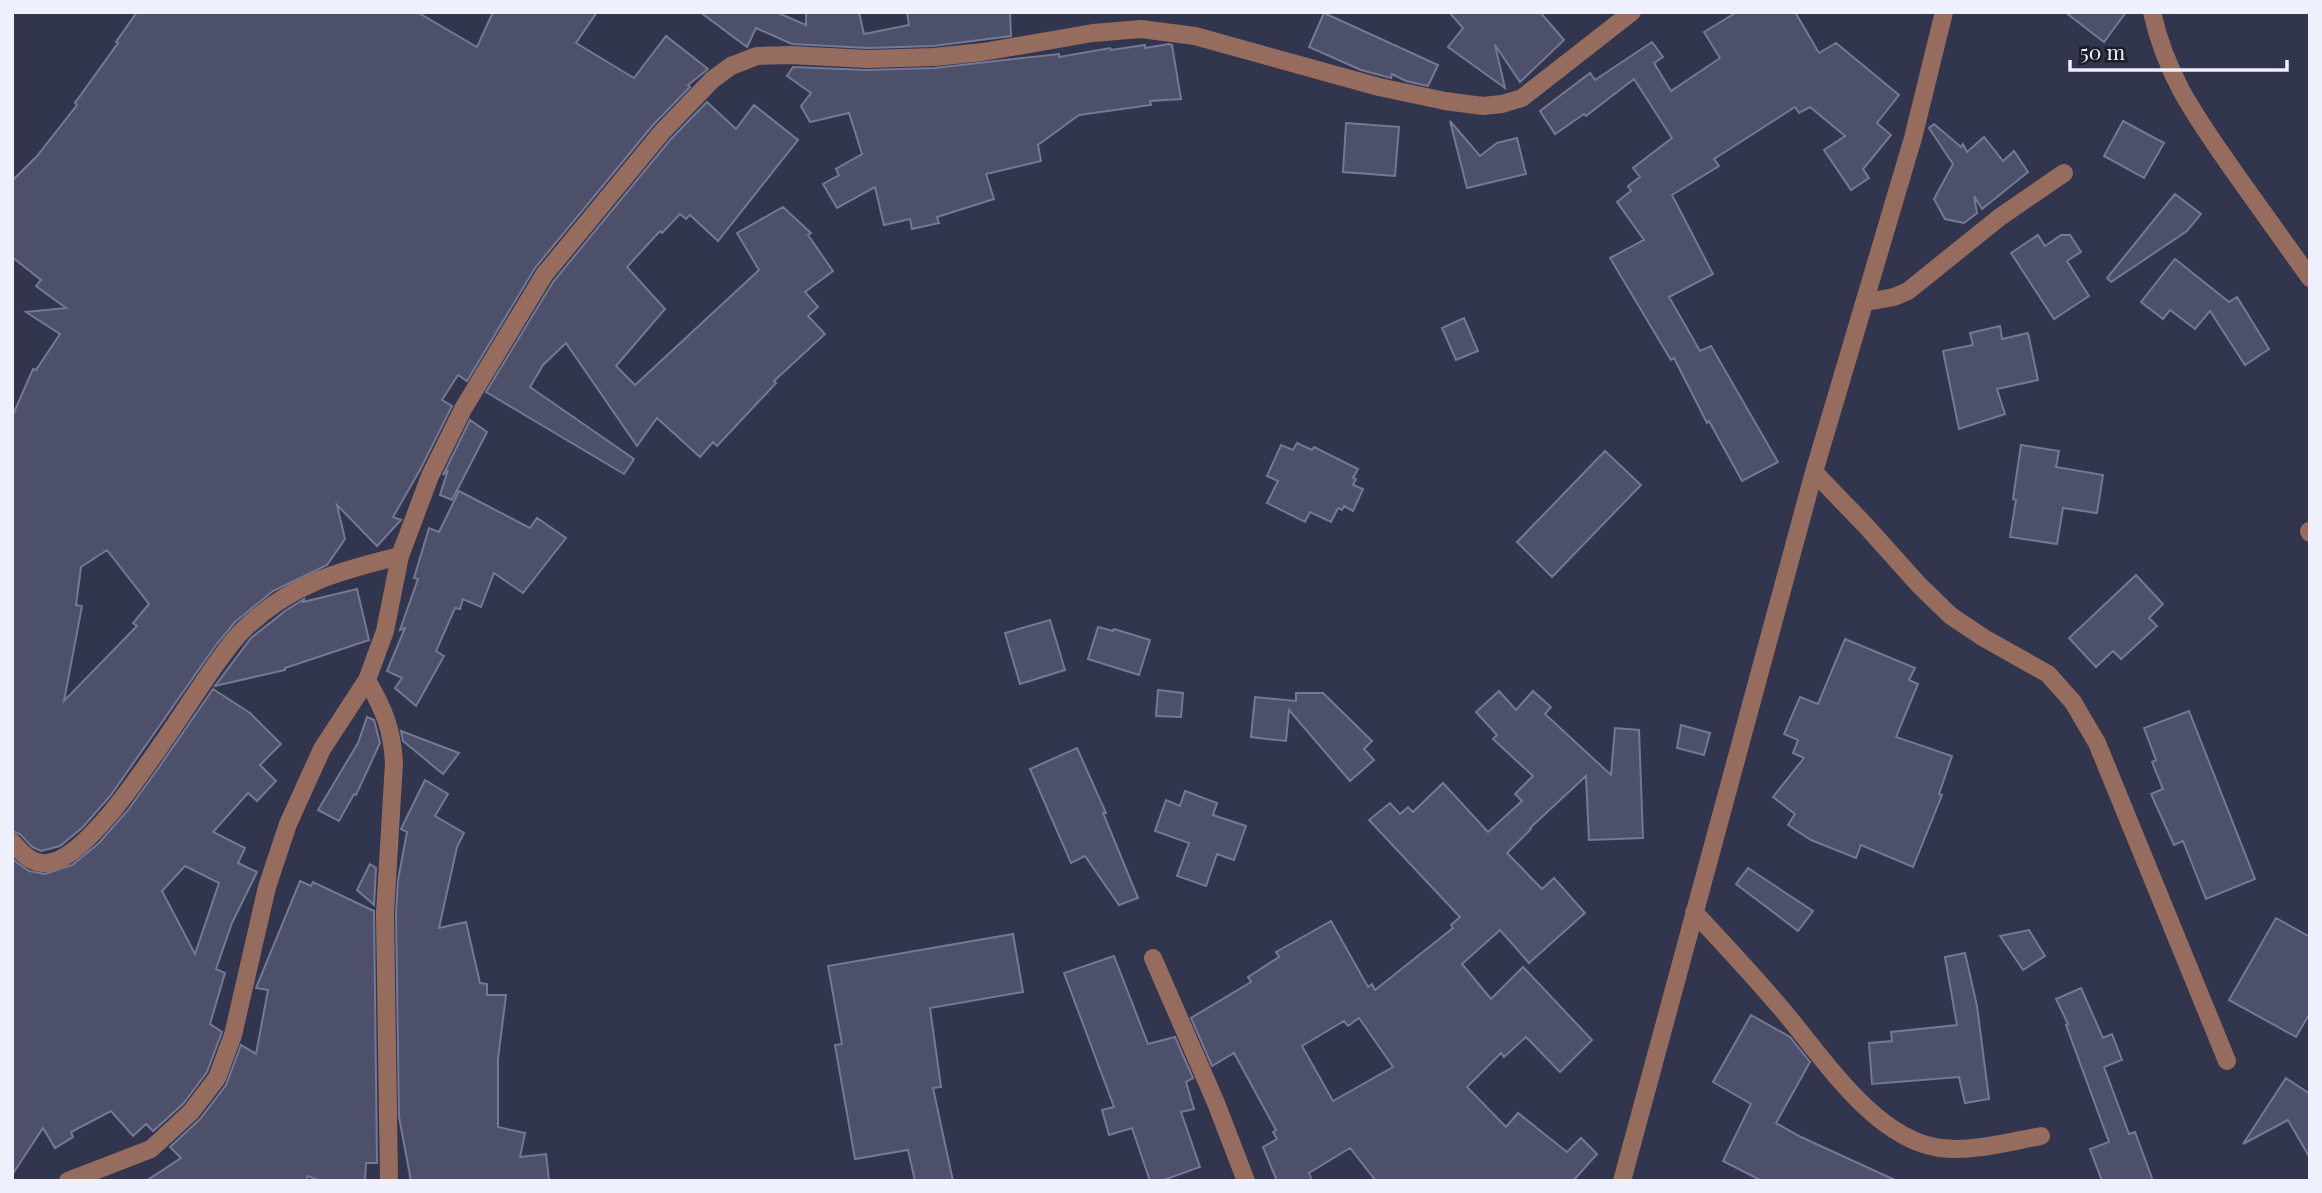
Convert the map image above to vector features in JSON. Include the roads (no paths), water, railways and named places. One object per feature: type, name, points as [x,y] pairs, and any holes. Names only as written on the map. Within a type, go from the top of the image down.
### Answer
[{"type":"street","points":[[68,1181],[151,1149],[191,1112],[217,1078],[233,1035],[267,887],[289,824],[323,750],[367,680],[385,631],[400,556],[430,476],[463,409],[544,275],[680,112],[712,80],[731,66],[757,56],[868,59],[934,57],[983,52],[1093,33],[1141,29],[1195,36],[1379,87],[1483,106],[1522,98],[1632,12]]},
{"type":"street","points":[[1622,1181],[1814,472],[1913,138],[1944,12]]},
{"type":"street","points":[[2152,12],[2159,44],[2186,100],[2310,278]]},
{"type":"street","points":[[1866,302],[1894,298],[1908,291],[2000,217],[2064,173]]},
{"type":"street","points":[[1814,472],[1919,586],[1951,616],[2048,674],[2073,702],[2097,743],[2227,1061]]},
{"type":"street","points":[[12,842],[29,859],[42,864],[55,862],[67,855],[100,827],[180,719],[216,661],[243,630],[272,605],[310,582],[400,556]]},
{"type":"street","points":[[367,680],[385,712],[393,738],[394,763],[385,913],[389,1181]]},
{"type":"street","points":[[1694,912],[1740,961],[1858,1100],[1885,1123],[1910,1138],[1939,1148],[1972,1148],[2040,1136]]},
{"type":"street","points":[[1153,958],[1216,1103],[1246,1181]]}]
